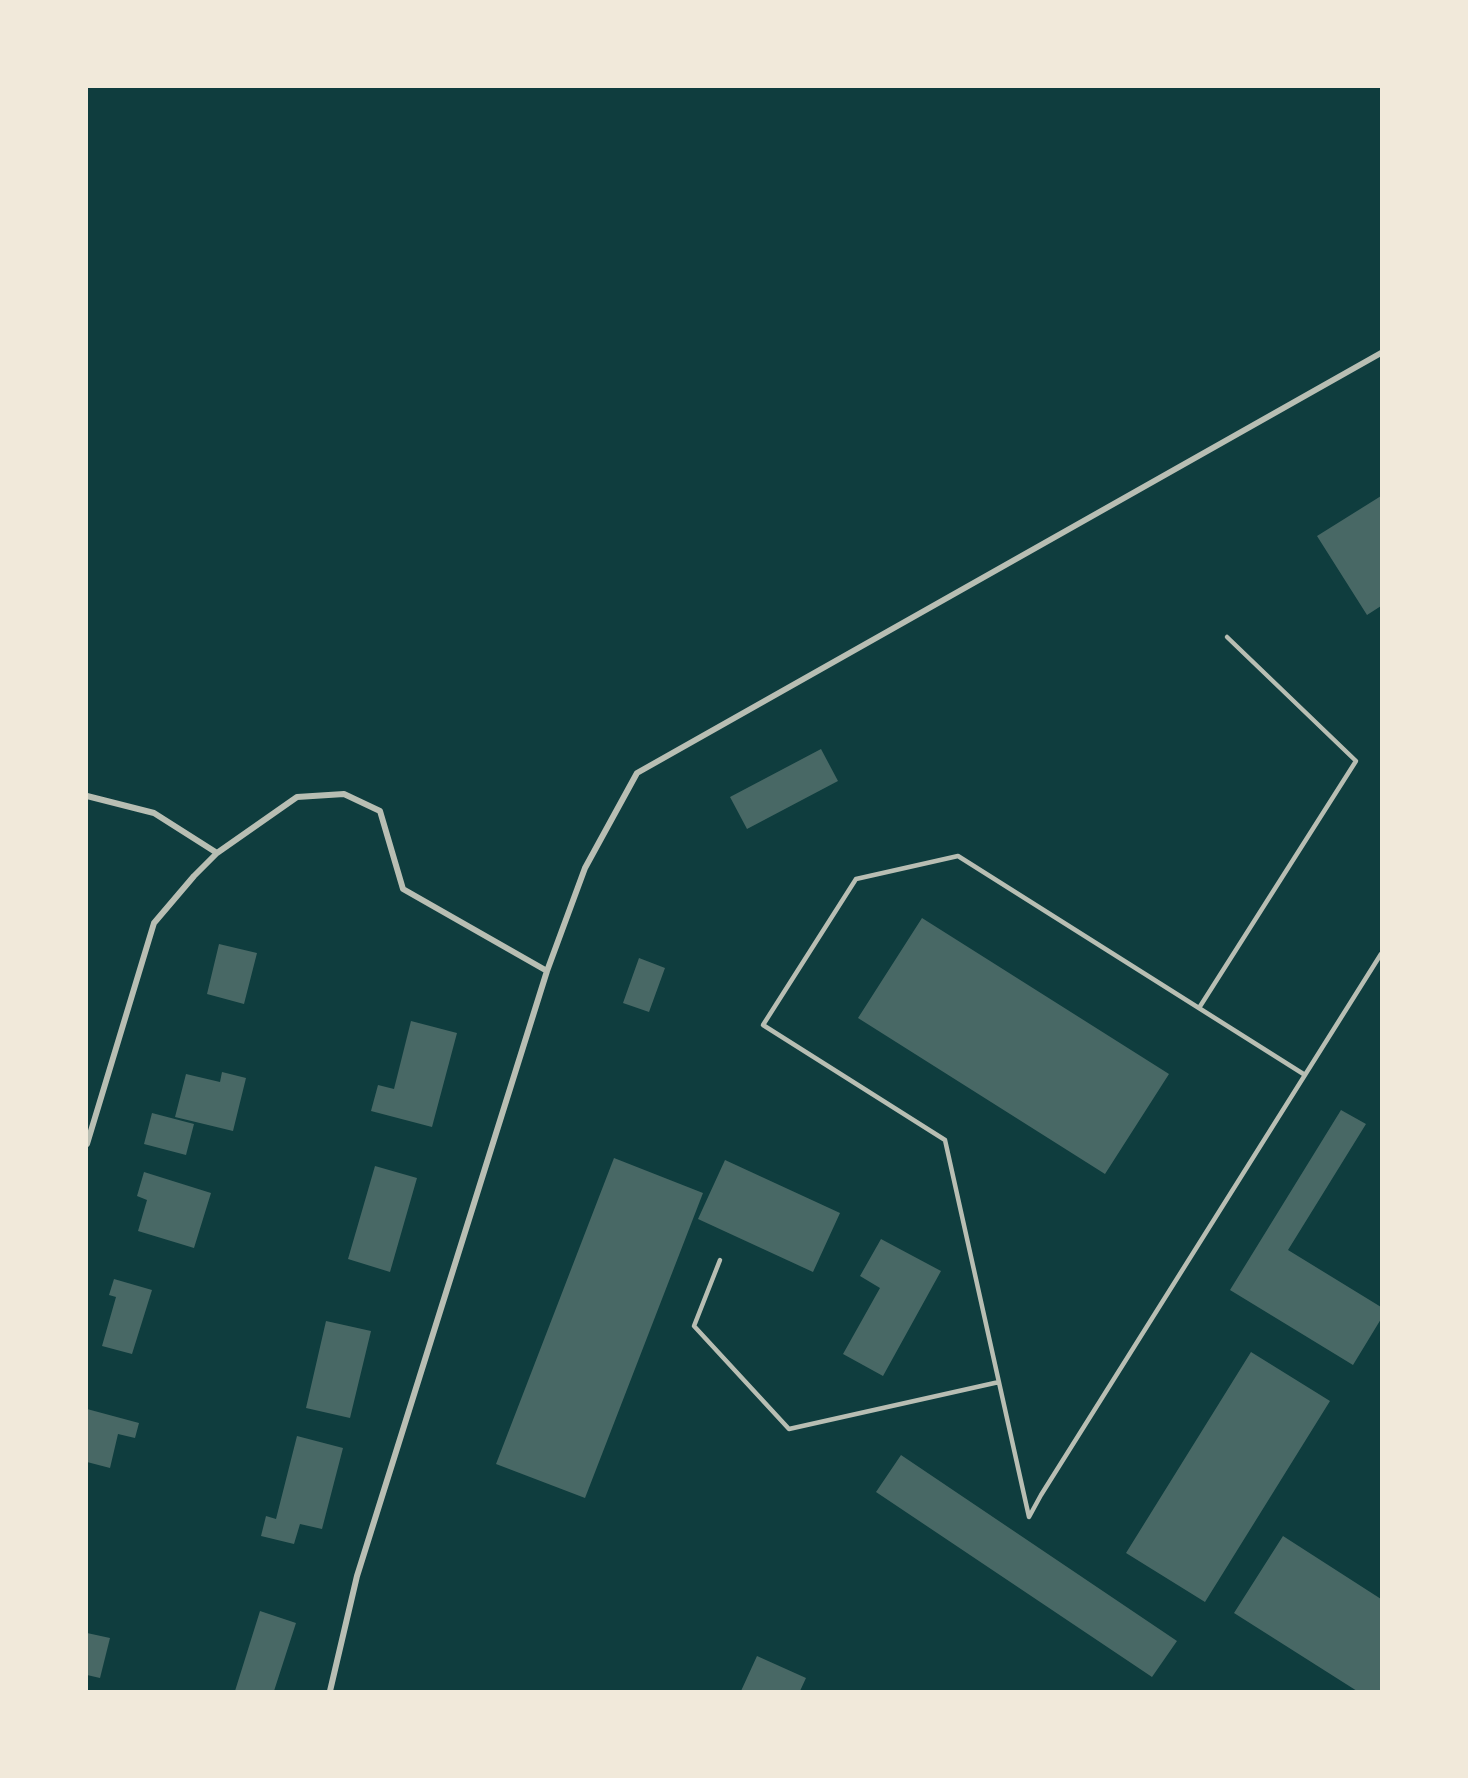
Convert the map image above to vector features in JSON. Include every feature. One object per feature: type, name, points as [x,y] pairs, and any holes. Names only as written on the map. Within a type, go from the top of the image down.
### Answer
[{"type":"street","points":[[330,1691],[357,1576],[548,971],[585,868],[638,773],[1381,353]]},
{"type":"street","points":[[87,1144],[154,922],[217,853],[297,797],[344,794],[380,811],[404,889],[548,971]]},
{"type":"street","points":[[87,796],[154,813],[217,853]]},
{"type":"lane","points":[[1199,1008],[1356,761],[1227,637]]},
{"type":"lane","points":[[1305,1075],[958,856],[856,879],[763,1025],[945,1140],[1029,1517],[1381,954]]},
{"type":"lane","points":[[720,1260],[694,1326],[789,1429],[999,1382]]},
{"type":"building","points":[[1381,496],[1381,606],[1367,615],[1317,536]]},
{"type":"building","points":[[821,749],[838,781],[747,829],[730,797]]},
{"type":"building","points":[[922,918],[1169,1074],[1105,1174],[858,1018]]},
{"type":"building","points":[[219,944],[257,953],[244,1004],[207,994]]},
{"type":"building","points":[[639,958],[665,968],[649,1012],[623,1003]]},
{"type":"building","points":[[411,1021],[457,1033],[432,1127],[371,1111],[378,1085],[394,1089]]},
{"type":"building","points":[[222,1072],[246,1078],[233,1131],[175,1117],[186,1074],[220,1082]]},
{"type":"building","points":[[1341,1110],[1366,1124],[1288,1250],[1381,1307],[1381,1319],[1353,1365],[1230,1290]]},
{"type":"building","points":[[152,1113],[194,1124],[186,1155],[144,1144]]},
{"type":"building","points":[[614,1158],[703,1193],[585,1498],[496,1464]]},
{"type":"building","points":[[725,1160],[840,1213],[813,1272],[698,1219]]},
{"type":"building","points":[[375,1166],[417,1178],[390,1272],[348,1259]]},
{"type":"building","points":[[144,1172],[211,1193],[194,1248],[138,1231],[147,1200],[137,1196]]},
{"type":"building","points":[[881,1239],[941,1271],[883,1376],[843,1354],[880,1288],[860,1276]]},
{"type":"building","points":[[114,1279],[152,1290],[132,1354],[102,1346],[116,1297],[109,1295]]},
{"type":"building","points":[[326,1321],[371,1331],[350,1418],[306,1408]]},
{"type":"building","points":[[1251,1352],[1330,1401],[1205,1602],[1126,1553]]},
{"type":"building","points":[[87,1409],[139,1423],[135,1438],[118,1434],[110,1468],[87,1462]]},
{"type":"building","points":[[297,1436],[343,1448],[322,1529],[300,1524],[294,1544],[261,1536],[266,1516],[276,1519]]},
{"type":"building","points":[[901,1455],[1177,1641],[1152,1677],[876,1492]]},
{"type":"building","points":[[1283,1536],[1381,1599],[1381,1691],[1357,1691],[1234,1613]]},
{"type":"building","points":[[260,1611],[296,1623],[274,1691],[235,1691]]},
{"type":"building","points":[[87,1633],[110,1638],[100,1678],[87,1675]]},
{"type":"building","points":[[757,1656],[806,1678],[800,1691],[741,1691]]}]
